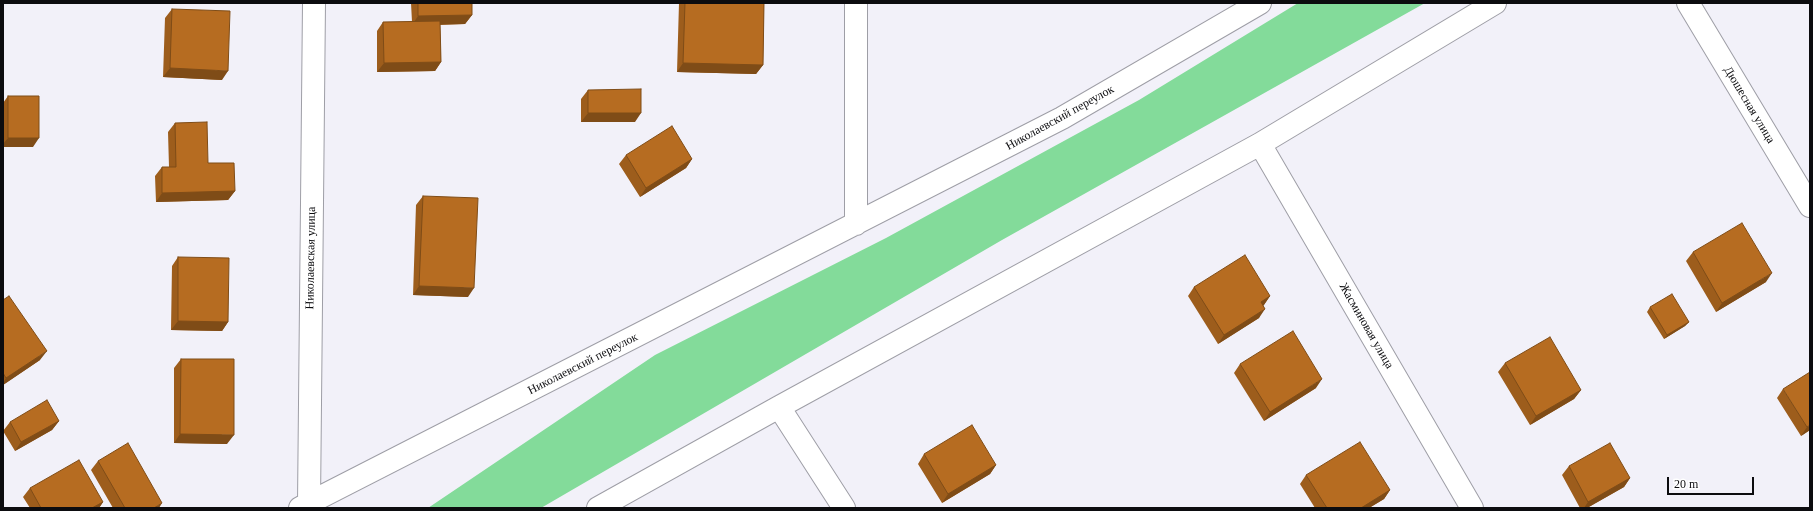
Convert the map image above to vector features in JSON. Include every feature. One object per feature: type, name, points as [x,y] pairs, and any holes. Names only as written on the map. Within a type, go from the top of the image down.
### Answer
[{"type":"street","name":"Николаевская улица","points":[[306,506],[314,3]]},
{"type":"street","points":[[856,3],[856,224]]},
{"type":"street","name":"Николаевский переулок","points":[[306,506],[1062,118],[1260,3]]},
{"type":"street","points":[[598,508],[779,407],[1260,144],[1495,3]]},
{"type":"street","name":"Дюшесная улица","points":[[1688,3],[1810,206]]},
{"type":"street","name":"Жасминовая улица","points":[[1260,144],[1472,508]]},
{"type":"street","points":[[779,407],[844,508]]},
{"type":"green space","points":[[1298,3],[1425,3],[1002,240],[541,508],[428,508],[655,355],[886,238],[1139,100]]},
{"type":"building","points":[[418,3],[472,3],[472,15],[418,16]]},
{"type":"building","points":[[685,3],[764,3],[763,65],[683,63]]},
{"type":"building","points":[[172,9],[230,11],[228,71],[170,68]]},
{"type":"building","points":[[440,21],[441,62],[384,63],[383,22]]},
{"type":"building","points":[[641,89],[641,113],[588,113],[588,90]]},
{"type":"building","points":[[8,96],[39,96],[39,138],[8,138]]},
{"type":"building","points":[[207,122],[208,163],[234,163],[235,191],[162,193],[162,167],[176,167],[175,123]]},
{"type":"building","points":[[672,126],[692,159],[646,188],[626,155]]},
{"type":"building","points":[[423,196],[478,198],[474,288],[419,286]]},
{"type":"building","points":[[1742,223],[1772,273],[1722,303],[1693,252]]},
{"type":"building","points":[[1245,255],[1270,296],[1261,302],[1265,309],[1224,335],[1194,287]]},
{"type":"building","points":[[178,257],[229,258],[228,322],[178,321]]},
{"type":"building","points":[[1672,294],[1689,322],[1667,335],[1650,307]]},
{"type":"building","points":[[9,296],[47,351],[6,378],[3,373],[3,300]]},
{"type":"building","points":[[1293,331],[1322,379],[1270,412],[1240,364]]},
{"type":"building","points":[[1550,337],[1581,390],[1536,416],[1505,363]]},
{"type":"building","points":[[181,359],[234,359],[234,435],[180,434]]},
{"type":"building","points":[[1810,372],[1810,425],[1807,427],[1783,389]]},
{"type":"building","points":[[47,400],[59,421],[21,442],[10,422]]},
{"type":"building","points":[[972,425],[996,465],[948,494],[924,454]]},
{"type":"building","points":[[1360,442],[1390,490],[1361,508],[1327,508],[1306,475]]},
{"type":"building","points":[[128,443],[162,503],[154,508],[125,508],[98,461]]},
{"type":"building","points":[[1610,443],[1630,478],[1588,502],[1569,466]]},
{"type":"building","points":[[79,460],[103,502],[92,508],[41,508],[30,488]]}]
